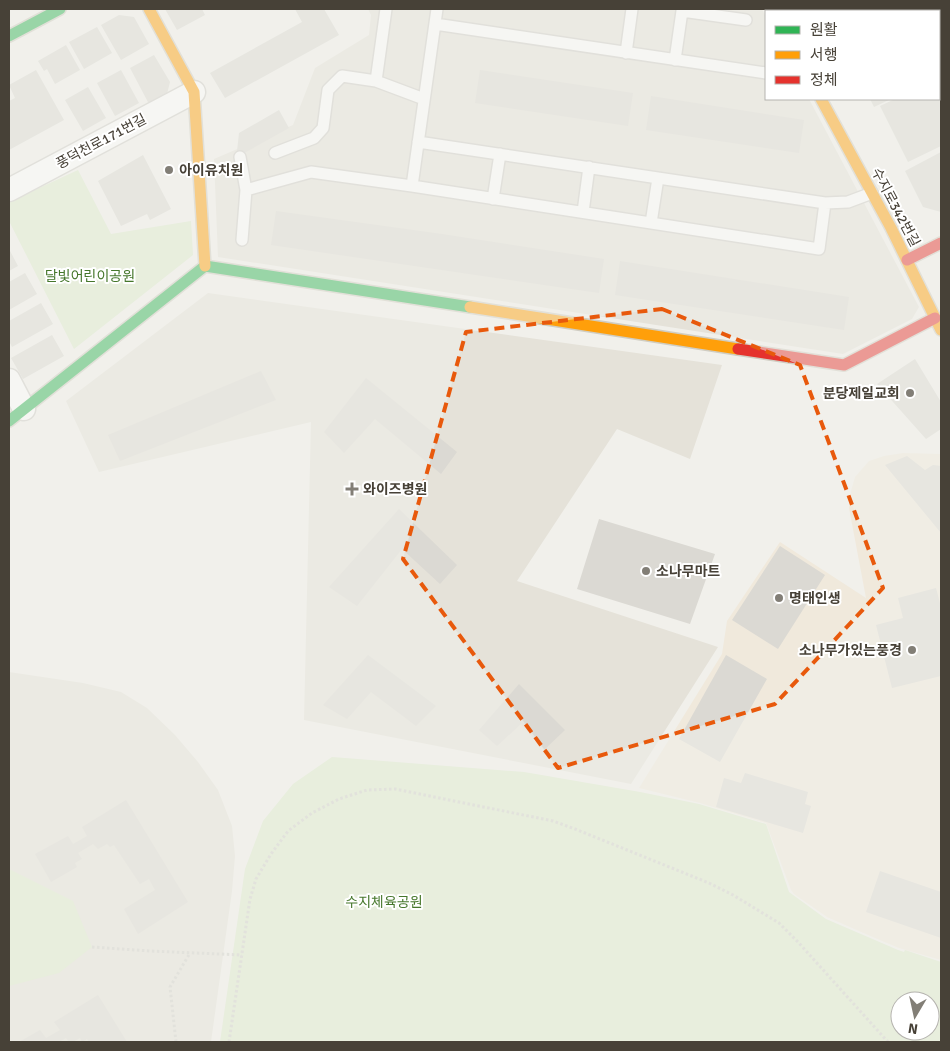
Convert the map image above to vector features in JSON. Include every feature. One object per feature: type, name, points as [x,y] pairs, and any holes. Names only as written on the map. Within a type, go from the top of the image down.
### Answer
[{"type":"street","points":[[9,36],[60,9]]},
{"type":"street","points":[[148,9],[194,92],[205,266]]},
{"type":"street","name":"풍덕천로171번길","points":[[9,190],[194,92]]},
{"type":"street","name":"수지로342번길","points":[[822,100],[907,260],[941,330]]},
{"type":"street","points":[[907,260],[941,243]]},
{"type":"street","points":[[9,380],[16,415],[205,266],[844,365],[935,318]]},
{"type":"lane","points":[[376,81],[386,9]]},
{"type":"lane","points":[[412,186],[437,9]]},
{"type":"lane","points":[[626,53],[632,9]]},
{"type":"lane","points":[[675,60],[682,11],[746,20]]},
{"type":"lane","points":[[435,24],[765,73]]},
{"type":"lane","points":[[275,153],[314,138],[323,128],[328,90],[342,76],[376,81],[424,99]]},
{"type":"lane","points":[[418,142],[825,203],[848,202],[872,193]]},
{"type":"lane","points":[[493,198],[500,154]]},
{"type":"lane","points":[[240,158],[246,190],[242,240]]},
{"type":"lane","points":[[583,212],[589,167]]},
{"type":"lane","points":[[246,190],[311,172],[819,248],[825,203]]},
{"type":"lane","points":[[651,223],[658,178]]},
{"type":"path","points":[[229,1042],[250,899],[256,879],[271,854],[288,832],[312,813],[339,799],[367,790],[395,789],[553,821],[575,828],[709,883],[733,895],[786,929],[888,1042]]},
{"type":"path","points":[[92,947],[242,955]]},
{"type":"path","points":[[176,1042],[170,987],[190,953]]},
{"type":"highlighted area","points":[[662,309],[800,365],[883,588],[775,704],[558,768],[403,559],[466,332]]},
{"type":"shaded area","points":[[368,9],[762,9],[765,15],[765,100],[810,100],[919,307],[912,319],[843,354],[218,257],[214,159],[293,125],[315,68],[369,35],[371,15]]},
{"type":"shaded area","points":[[208,293],[722,365],[690,459],[617,429],[517,581],[718,647],[631,784],[304,720],[311,422],[99,472],[66,401]]},
{"type":"shaded area","points":[[903,453],[941,454],[941,960],[899,948],[827,917],[794,894],[766,823],[700,803],[639,788],[722,654],[727,621],[780,542],[866,598],[849,508],[851,491],[855,477],[869,461]]},
{"type":"shaded area","points":[[9,672],[83,683],[121,692],[147,708],[175,735],[218,790],[232,826],[235,856],[232,891],[211,1042],[9,1042]]},
{"type":"green space","name":"달빛어린이공원","points":[[78,170],[111,234],[191,221],[193,255],[74,349],[9,221],[9,202]]},
{"type":"green space","name":"수지체육공원","points":[[332,757],[524,772],[699,804],[766,824],[789,892],[826,919],[898,950],[904,952],[905,950],[941,962],[941,1042],[220,1042],[245,869],[263,821],[293,784]]},
{"type":"green space","points":[[9,869],[73,901],[92,947],[59,973],[9,986]]},
{"type":"building","points":[[165,9],[202,9],[205,15],[177,30]]},
{"type":"building","points":[[295,9],[324,9],[339,35],[225,98],[210,73],[302,22]]},
{"type":"building","points":[[823,9],[868,10],[824,10]]},
{"type":"building","points":[[876,9],[907,9],[904,10]]},
{"type":"building","points":[[119,15],[134,17],[149,44],[121,60],[101,25]]},
{"type":"building","points":[[97,27],[112,53],[84,69],[69,42]]},
{"type":"building","points":[[66,45],[80,70],[55,84],[47,69],[44,71],[38,61]]},
{"type":"building","points":[[154,55],[170,82],[167,94],[149,104],[130,68]]},
{"type":"building","points":[[36,70],[64,120],[9,150],[9,101],[15,98],[9,85]]},
{"type":"building","points":[[121,70],[139,103],[115,116],[97,83]]},
{"type":"building","points":[[480,70],[633,93],[628,126],[475,103]]},
{"type":"building","points":[[940,76],[941,146],[908,162],[880,106],[893,100],[940,100]]},
{"type":"building","points":[[88,87],[106,118],[83,131],[65,100]]},
{"type":"building","points":[[651,96],[804,120],[799,153],[646,130]]},
{"type":"building","points":[[870,100],[889,100],[874,107]]},
{"type":"building","points":[[279,110],[289,128],[239,156],[237,151],[239,133]]},
{"type":"building","points":[[941,152],[941,212],[923,207],[905,171]]},
{"type":"building","points":[[143,155],[171,209],[150,220],[147,214],[121,226],[98,181]]},
{"type":"building","points":[[276,211],[604,259],[599,293],[271,245]]},
{"type":"building","points":[[9,249],[18,266],[9,271]]},
{"type":"building","points":[[620,261],[849,297],[844,330],[615,295]]},
{"type":"building","points":[[25,273],[37,294],[9,310],[9,282]]},
{"type":"building","points":[[41,303],[53,324],[12,347],[9,341],[9,321]]},
{"type":"building","points":[[52,335],[64,356],[23,379],[11,358]]},
{"type":"building","name":"분당제일교회","points":[[915,359],[941,402],[941,429],[926,439],[877,384]]},
{"type":"building","points":[[261,371],[276,400],[120,461],[108,435]]},
{"type":"building","points":[[366,378],[457,452],[441,474],[375,419],[344,453],[324,432]]},
{"type":"building","points":[[907,456],[925,470],[933,465],[941,466],[941,533],[885,465]]},
{"type":"building","points":[[399,509],[457,565],[440,584],[402,549],[357,606],[329,587]]},
{"type":"building","name":"소나무마트","points":[[599,519],[715,554],[690,624],[577,589]]},
{"type":"building","name":"명태인생","points":[[780,546],[825,575],[778,649],[732,620]]},
{"type":"building","name":"소나무가있는풍경","points":[[936,588],[941,607],[941,676],[892,688],[876,625],[903,618],[898,598]]},
{"type":"building","points":[[368,655],[436,706],[416,726],[371,692],[347,719],[323,705]]},
{"type":"building","points":[[726,655],[767,679],[720,762],[679,739]]},
{"type":"building","points":[[519,684],[565,730],[544,750],[521,724],[497,746],[479,730]]},
{"type":"building","points":[[745,773],[808,792],[805,804],[811,806],[803,833],[716,807],[724,778],[741,783]]},
{"type":"building","points":[[126,800],[188,902],[138,934],[124,909],[155,890],[149,879],[140,884],[114,845],[110,847],[107,844],[98,849],[93,844],[78,853],[82,859],[75,863],[77,867],[51,882],[35,854],[68,836],[73,844],[87,836],[82,827]]},
{"type":"building","points":[[880,871],[941,892],[941,938],[866,912]]},
{"type":"building","points":[[98,995],[127,1042],[89,1042],[87,1039],[82,1042],[80,1038],[69,1042],[66,1038],[59,1042],[19,1042],[40,1030],[46,1038],[60,1030],[54,1022]]},
{"type":"traffic: fast","points":[[9,36],[60,9]]},
{"type":"traffic: fast","points":[[9,421],[205,266],[470,307]]},
{"type":"traffic: slow","points":[[149,9],[194,92],[205,266]]},
{"type":"traffic: slow","points":[[822,100],[891,228],[941,330]]},
{"type":"traffic: slow","points":[[470,307],[738,349]]},
{"type":"traffic: jam","points":[[907,260],[941,243]]},
{"type":"traffic: jam","points":[[738,349],[844,365],[935,318]]},
{"type":"place","name":"아이유치원","points":[[169,170]]},
{"type":"place","name":"분당제일교회","points":[[910,393]]},
{"type":"place","name":"와이즈병원","points":[[352,489]]},
{"type":"place","name":"소나무마트","points":[[646,571]]},
{"type":"place","name":"명태인생","points":[[779,598]]},
{"type":"place","name":"소나무가있는풍경","points":[[912,650]]}]
